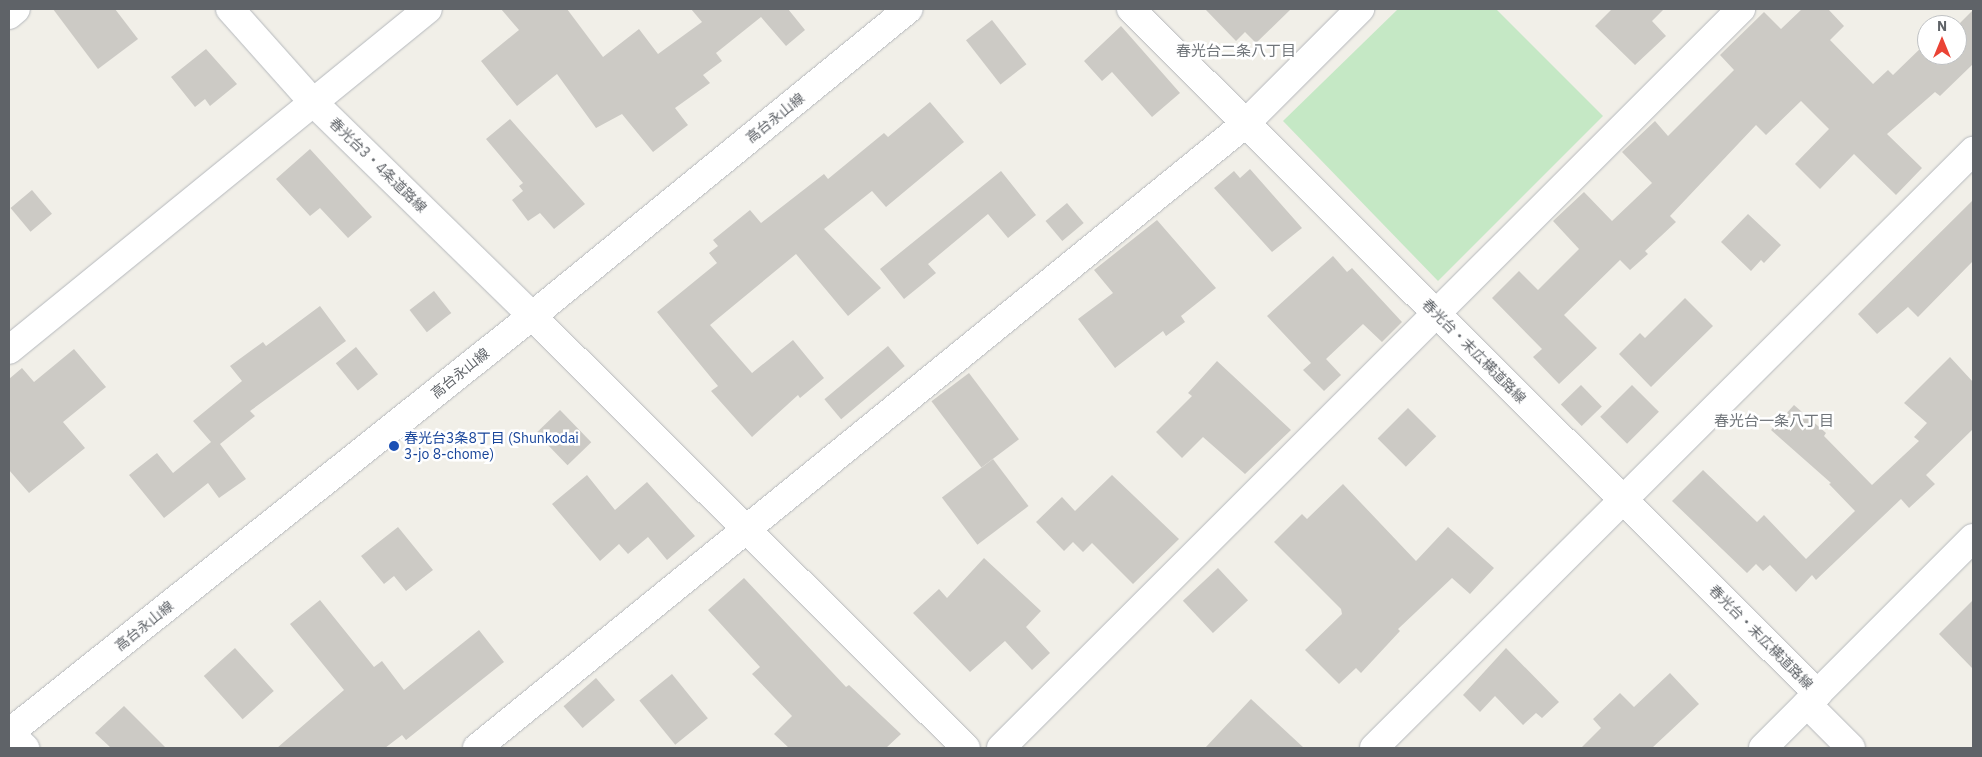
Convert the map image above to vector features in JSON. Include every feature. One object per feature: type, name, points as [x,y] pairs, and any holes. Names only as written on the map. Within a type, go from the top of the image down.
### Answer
[{"type":"street","points":[[9,15],[16,9]]},
{"type":"street","name":"春光台3・4条道路線","points":[[230,9],[313,102],[532,316],[966,748]]},
{"type":"street","points":[[9,350],[428,9]]},
{"type":"street","name":"高台永山線","points":[[13,737],[909,9]]},
{"type":"street","name":"春光台・末広横道路線","points":[[1131,9],[1623,501],[1812,699],[1851,748]]},
{"type":"street","points":[[476,748],[747,531],[1244,124],[1360,9]]},
{"type":"street","points":[[1001,748],[1741,9]]},
{"type":"street","points":[[1374,748],[1973,151]]},
{"type":"street","points":[[1763,748],[1973,538]]},
{"type":"green space","points":[[1398,9],[1496,9],[1603,116],[1438,281],[1283,121]]},
{"type":"building","points":[[53,9],[115,9],[138,39],[98,69]]},
{"type":"building","points":[[501,9],[567,9],[603,57],[639,29],[658,54],[702,22],[691,9],[788,9],[805,30],[786,46],[761,17],[716,53],[722,61],[703,75],[710,83],[675,108],[688,125],[653,152],[622,114],[596,128],[557,74],[517,106],[481,61],[519,30]]},
{"type":"building","points":[[1205,9],[1291,9],[1256,43],[1245,32],[1236,41]]},
{"type":"building","points":[[1612,9],[1664,9],[1652,21],[1666,36],[1635,65],[1595,26]]},
{"type":"building","points":[[1802,9],[1828,9],[1844,26],[1830,40],[1873,84],[1888,70],[1893,75],[1917,52],[1917,65],[1967,65],[1967,16],[1973,10],[1973,64],[1940,96],[1935,92],[1887,134],[1922,168],[1896,195],[1854,154],[1820,189],[1795,164],[1829,129],[1801,101],[1766,135],[1756,125],[1670,216],[1676,222],[1645,251],[1648,254],[1630,270],[1620,260],[1564,315],[1597,348],[1559,384],[1533,357],[1542,349],[1492,298],[1519,271],[1538,290],[1579,249],[1553,221],[1584,192],[1612,221],[1652,183],[1622,152],[1655,121],[1668,136],[1734,70],[1720,55],[1764,12],[1781,29]]},
{"type":"building","points":[[992,20],[1026,64],[1000,84],[966,40]]},
{"type":"building","points":[[1121,26],[1180,93],[1152,117],[1112,72],[1102,81],[1084,61]]},
{"type":"building","points":[[206,49],[237,84],[210,106],[205,99],[195,107],[171,77]]},
{"type":"building","points":[[930,102],[964,142],[886,207],[872,191],[824,229],[881,288],[848,316],[796,254],[710,325],[752,373],[793,340],[824,378],[800,398],[798,395],[752,437],[711,391],[718,386],[657,312],[717,263],[709,253],[718,246],[713,240],[750,210],[761,223],[824,174],[828,179],[884,133],[888,137]]},
{"type":"building","points":[[510,119],[585,204],[554,229],[540,213],[528,221],[512,200],[523,191],[519,186],[523,183],[486,139]]},
{"type":"building","points":[[310,149],[372,217],[348,238],[320,208],[310,216],[276,179]]},
{"type":"building","points":[[1250,169],[1302,228],[1272,252],[1214,188],[1234,171],[1240,178]]},
{"type":"building","points":[[1001,171],[1036,215],[1008,238],[988,214],[928,264],[936,273],[904,299],[880,269]]},
{"type":"building","points":[[32,190],[52,214],[30,232],[11,208]]},
{"type":"building","points":[[1973,200],[1973,261],[1918,317],[1908,307],[1877,334],[1858,314]]},
{"type":"building","points":[[1067,203],[1084,223],[1062,241],[1046,221]]},
{"type":"building","points":[[1748,214],[1781,245],[1764,263],[1761,260],[1751,271],[1721,242]]},
{"type":"building","points":[[1157,220],[1216,288],[1181,316],[1185,322],[1166,336],[1163,331],[1115,368],[1078,319],[1113,293],[1094,270]]},
{"type":"building","points":[[1333,256],[1347,272],[1352,268],[1402,322],[1382,342],[1363,324],[1326,359],[1341,375],[1324,391],[1303,370],[1311,363],[1267,316]]},
{"type":"building","points":[[434,291],[451,313],[427,332],[410,310]]},
{"type":"building","points":[[1685,298],[1713,326],[1651,387],[1619,354],[1640,333],[1645,338]]},
{"type":"building","points":[[320,306],[346,341],[250,411],[255,416],[220,444],[246,479],[219,498],[208,483],[164,518],[129,475],[157,453],[173,473],[211,442],[193,421],[242,381],[230,366],[263,342],[266,346]]},
{"type":"building","points":[[888,346],[905,366],[841,419],[824,399]]},
{"type":"building","points":[[356,347],[378,374],[358,391],[336,363]]},
{"type":"building","points":[[74,349],[106,387],[63,422],[85,448],[29,493],[9,470],[9,379],[22,368],[34,382]]},
{"type":"building","points":[[1950,357],[1973,382],[1973,429],[1926,475],[1935,484],[1909,508],[1901,499],[1816,580],[1812,575],[1796,592],[1770,565],[1763,571],[1756,564],[1747,573],[1672,501],[1703,470],[1757,522],[1764,515],[1806,559],[1855,511],[1829,484],[1831,483],[1771,430],[1794,405],[1826,433],[1824,436],[1872,485],[1919,441],[1914,437],[1927,423],[1904,403]]},
{"type":"building","points":[[1217,361],[1291,430],[1245,474],[1203,437],[1182,458],[1156,432],[1192,396],[1188,393]]},
{"type":"building","points":[[969,373],[1019,439],[981,468],[931,401]]},
{"type":"building","points":[[1581,385],[1602,407],[1582,426],[1561,404]]},
{"type":"building","points":[[1632,385],[1659,412],[1627,444],[1600,417]]},
{"type":"building","points":[[1408,408],[1436,436],[1406,467],[1378,438]]},
{"type":"building","points":[[560,410],[591,442],[568,465],[536,433]]},
{"type":"building","points":[[993,459],[1029,506],[977,545],[942,498]]},
{"type":"building","points":[[587,475],[615,510],[647,482],[695,536],[667,560],[648,537],[628,554],[619,544],[600,561],[552,504]]},
{"type":"building","points":[[1112,475],[1179,539],[1133,584],[1092,543],[1083,552],[1073,542],[1064,551],[1036,522],[1062,497],[1075,511]]},
{"type":"building","points":[[1343,484],[1416,561],[1448,527],[1494,568],[1470,594],[1452,578],[1398,629],[1400,631],[1361,673],[1356,668],[1339,684],[1305,650],[1342,614],[1341,609],[1274,542],[1302,514],[1307,519]]},
{"type":"building","points":[[398,527],[433,570],[406,591],[394,576],[384,584],[361,556]]},
{"type":"building","points":[[984,558],[1041,611],[1026,627],[1050,653],[1032,670],[1005,641],[970,672],[913,613],[939,589],[947,598]]},
{"type":"building","points":[[1218,568],[1248,600],[1213,633],[1183,601]]},
{"type":"building","points":[[744,578],[846,687],[849,685],[901,734],[886,748],[789,748],[774,734],[792,716],[752,674],[760,667],[708,610]]},
{"type":"building","points":[[320,600],[374,667],[382,661],[404,690],[479,630],[504,662],[406,740],[402,735],[385,748],[277,748],[344,690],[290,624]]},
{"type":"building","points":[[1973,600],[1973,669],[1939,634]]},
{"type":"building","points":[[235,648],[274,691],[243,719],[204,676]]},
{"type":"building","points":[[1506,648],[1559,702],[1542,718],[1536,713],[1523,725],[1495,696],[1480,712],[1463,695]]},
{"type":"building","points":[[1670,673],[1699,704],[1652,748],[1581,748],[1601,728],[1593,719],[1620,693],[1634,707]]},
{"type":"building","points":[[672,674],[708,718],[675,745],[639,700]]},
{"type":"building","points":[[596,678],[615,700],[583,728],[564,706]]},
{"type":"building","points":[[1251,699],[1304,748],[1205,748]]},
{"type":"building","points":[[124,706],[166,748],[111,748],[95,733]]},
{"type":"place","name":"春光台3条8丁目 (Shunkodai 3-jo 8-chome)","points":[[394,446]]},
{"type":"district","name":"春光台二条八丁目","points":[[1236,51]]},
{"type":"district","name":"春光台一条八丁目","points":[[1774,421]]}]
